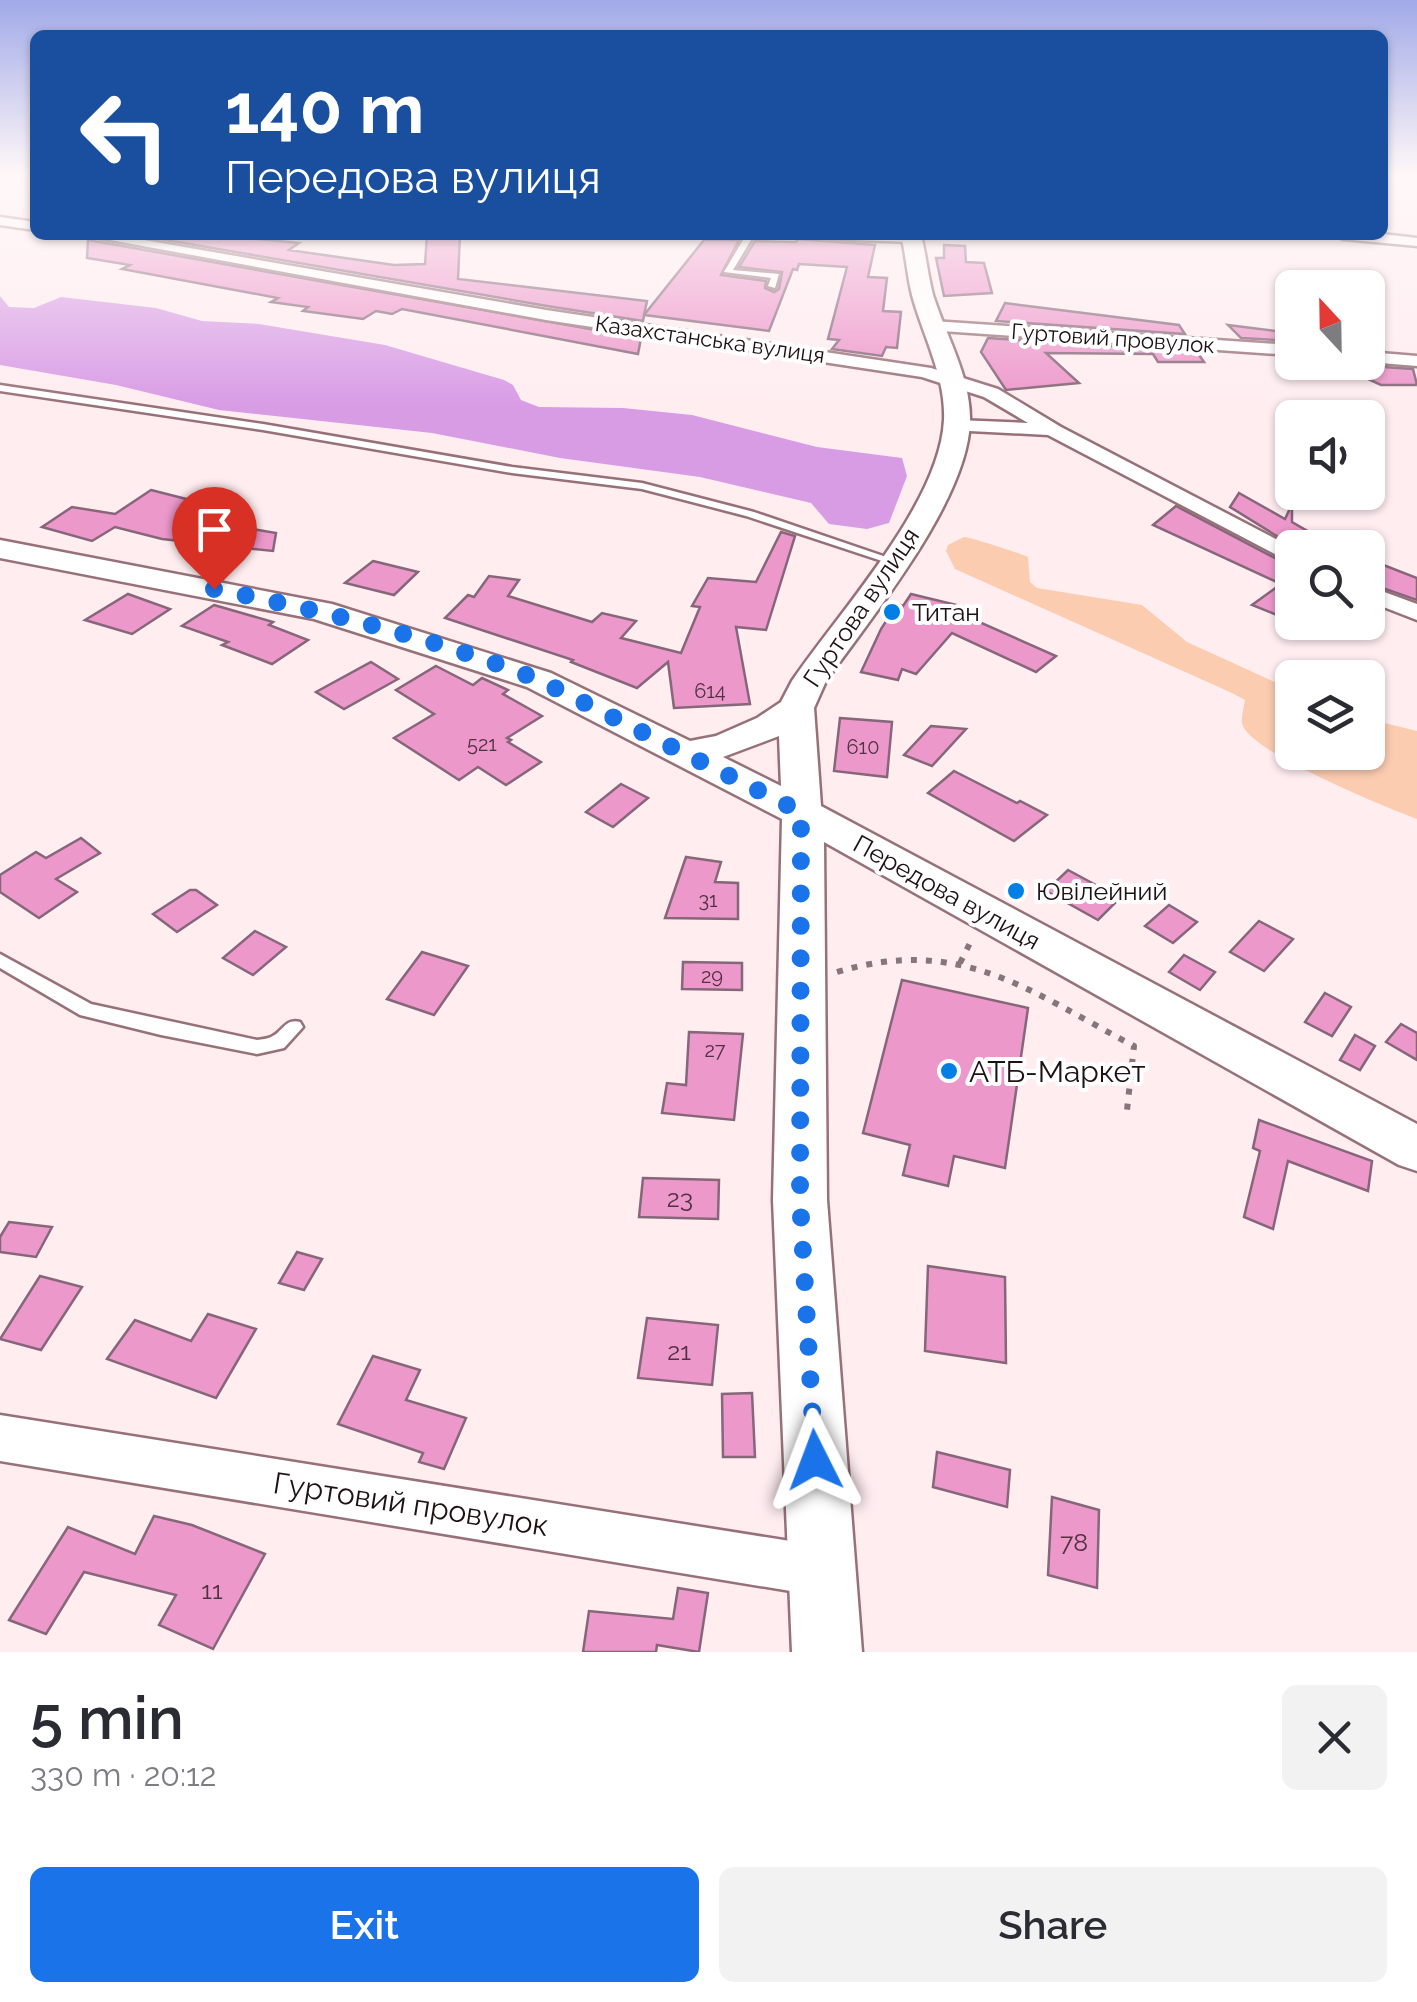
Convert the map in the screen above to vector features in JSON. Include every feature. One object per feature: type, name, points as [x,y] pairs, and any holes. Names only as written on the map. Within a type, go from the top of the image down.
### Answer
[{"type":"street","name":"Казахстанська вулиця","points":[[187,252],[546,315],[880,364],[953,380],[991,393],[1054,431],[1275,547]]},
{"type":"street","name":"Гуртова вулиця","points":[[827,1652],[800,1200],[803,984],[796,708],[809,681],[928,506],[944,473],[957,426],[953,380],[922,291],[915,252]]},
{"type":"street","name":"Гуртовий провулок","points":[[933,326],[1275,349]]},
{"type":"street","points":[[1385,358],[1417,361]]},
{"type":"street","points":[[957,426],[1054,431]]},
{"type":"street","name":"Передова вулиця","points":[[0,549],[339,616],[539,680],[801,812],[1417,1148]]},
{"type":"street","points":[[1385,599],[1417,613]]},
{"type":"street","points":[[684,754],[769,730],[796,708]]},
{"type":"street","name":"Гуртовий провулок","points":[[0,1438],[822,1571]]},
{"type":"lane","points":[[740,252],[728,272],[776,276],[772,286]]},
{"type":"lane","points":[[0,388],[263,427],[512,470],[642,486],[750,514],[892,561]]},
{"type":"lane","points":[[0,960],[86,1010],[162,1028],[257,1047],[278,1043],[294,1027]]},
{"type":"path","points":[[803,984],[866,963],[960,963],[1011,984],[1134,1046],[1127,1110]]},
{"type":"shaded area","points":[[0,296],[9,307],[34,308],[61,297],[156,308],[202,321],[259,324],[385,345],[504,380],[513,385],[521,400],[539,407],[623,408],[692,415],[817,447],[902,458],[907,476],[889,523],[867,529],[829,524],[811,503],[700,477],[560,458],[432,433],[219,410],[116,385],[0,365]]},
{"type":"shaded area","points":[[964,537],[1028,557],[1030,582],[1037,588],[1142,605],[1187,642],[1275,682],[1275,753],[1249,735],[1242,723],[1245,700],[955,569],[946,551],[948,545]]},
{"type":"shaded area","points":[[1385,723],[1417,731],[1417,819],[1306,770],[1385,770]]},
{"type":"building","points":[[87,252],[156,252],[641,338],[638,354],[402,309],[392,314],[376,311],[363,319],[303,311],[308,307],[271,302],[278,298],[122,269],[130,265],[87,258]]},
{"type":"building","points":[[236,252],[304,252],[394,265],[425,264],[426,252],[459,252],[458,279],[647,301],[643,321]]},
{"type":"building","points":[[694,252],[733,252],[721,275],[766,281],[765,288],[774,292],[779,289],[782,272],[739,267],[748,252],[873,252],[868,277],[887,278],[883,311],[901,312],[897,348],[886,347],[882,356],[832,349],[839,340],[828,339],[847,267],[799,264],[797,270],[793,269],[769,331],[644,315]]},
{"type":"building","points":[[944,252],[965,252],[966,262],[984,263],[992,293],[944,296],[936,258],[944,258]]},
{"type":"building","points":[[1005,303],[1179,325],[1185,334],[996,321]]},
{"type":"building","points":[[1228,325],[1275,331],[1275,340],[1241,338]]},
{"type":"building","points":[[988,338],[1197,352],[1204,362],[1158,362],[1153,354],[1046,353],[1079,383],[1006,390],[981,352]]},
{"type":"building","points":[[1385,367],[1413,369],[1417,385],[1381,385],[1370,380],[1385,380]]},
{"type":"building","points":[[151,490],[214,506],[193,519],[276,533],[273,551],[162,539],[115,527],[92,541],[42,527],[72,507],[115,514]]},
{"type":"building","points":[[1239,493],[1285,519],[1292,510],[1292,522],[1306,530],[1275,530],[1275,535],[1230,507]]},
{"type":"building","points":[[1176,506],[1275,558],[1275,581],[1153,525]]},
{"type":"building","points":[[781,532],[795,536],[766,630],[736,627],[750,704],[674,708],[668,662],[637,688],[573,660],[445,618],[468,595],[474,597],[489,576],[519,580],[508,596],[592,622],[602,613],[636,621],[621,638],[681,653],[700,607],[692,606],[708,578],[756,582]]},
{"type":"building","points":[[373,561],[418,572],[394,595],[345,583]]},
{"type":"building","points":[[1385,566],[1417,578],[1417,600],[1385,589]]},
{"type":"building","points":[[1275,588],[1275,614],[1252,605]]},
{"type":"building","points":[[128,594],[170,609],[132,634],[85,620]]},
{"type":"building","points":[[911,594],[965,607],[961,614],[1056,656],[1036,672],[952,633],[916,674],[902,669],[898,680],[861,672],[897,604],[903,606]]},
{"type":"building","points":[[214,605],[273,622],[269,625],[308,640],[272,664],[222,645],[228,642],[182,626]]},
{"type":"building","points":[[371,662],[398,679],[344,709],[316,692]]},
{"type":"building","points":[[436,666],[473,685],[482,678],[508,690],[503,694],[542,716],[507,738],[541,762],[506,785],[478,767],[459,780],[394,738],[434,714],[396,690]]},
{"type":"building","points":[[840,718],[892,722],[887,777],[834,771]]},
{"type":"building","points":[[931,726],[966,729],[932,766],[904,755]]},
{"type":"building","points":[[954,771],[1047,815],[1014,841],[928,793]]},
{"type":"building","points":[[621,784],[648,798],[613,827],[586,812]]},
{"type":"building","points":[[81,838],[100,853],[56,879],[77,892],[39,918],[0,892],[0,875],[36,852],[46,858]]},
{"type":"building","points":[[686,857],[721,862],[715,882],[738,883],[738,919],[665,918]]},
{"type":"building","points":[[1068,870],[1120,898],[1098,920],[1046,891]]},
{"type":"building","points":[[190,890],[217,905],[177,932],[153,914]]},
{"type":"building","points":[[1169,905],[1197,922],[1173,943],[1145,926]]},
{"type":"building","points":[[1259,921],[1293,939],[1264,971],[1230,952]]},
{"type":"building","points":[[255,931],[286,947],[253,975],[223,958]]},
{"type":"building","points":[[422,952],[468,966],[434,1015],[387,999]]},
{"type":"building","points":[[1184,955],[1215,972],[1200,990],[1169,972]]},
{"type":"building","points":[[683,962],[742,963],[742,990],[682,989]]},
{"type":"building","name":"АТБ-Маркет","points":[[902,980],[1028,1008],[1005,1168],[954,1156],[948,1186],[903,1175],[910,1145],[863,1133]]},
{"type":"building","points":[[1325,993],[1351,1007],[1332,1036],[1305,1022]]},
{"type":"building","points":[[1401,1024],[1417,1033],[1417,1060],[1386,1042]]},
{"type":"building","points":[[689,1032],[743,1034],[734,1120],[662,1113],[667,1083],[686,1085]]},
{"type":"building","points":[[1355,1035],[1375,1046],[1360,1070],[1340,1060]]},
{"type":"building","points":[[1259,1120],[1372,1161],[1368,1191],[1288,1161],[1273,1229],[1244,1217],[1260,1151],[1253,1148]]},
{"type":"building","points":[[643,1178],[719,1180],[718,1219],[639,1217]]},
{"type":"building","points":[[9,1222],[52,1227],[36,1257],[0,1252],[0,1237]]},
{"type":"building","points":[[297,1252],[322,1259],[304,1290],[279,1283]]},
{"type":"building","points":[[928,1266],[1005,1277],[1006,1363],[925,1351]]},
{"type":"building","points":[[40,1276],[82,1287],[41,1350],[0,1339]]},
{"type":"building","points":[[208,1314],[256,1329],[216,1398],[107,1359],[135,1320],[191,1341]]},
{"type":"building","points":[[647,1318],[718,1325],[712,1385],[638,1378]]},
{"type":"building","points":[[373,1356],[420,1370],[406,1400],[466,1418],[444,1469],[419,1462],[423,1453],[338,1424]]},
{"type":"building","points":[[752,1393],[755,1457],[723,1457],[722,1394]]},
{"type":"building","points":[[937,1452],[1010,1470],[1007,1507],[933,1487]]},
{"type":"building","points":[[1052,1497],[1099,1510],[1097,1588],[1048,1575]]},
{"type":"building","points":[[154,1516],[192,1525],[265,1554],[213,1649],[159,1625],[176,1595],[84,1572],[46,1634],[9,1620],[68,1527],[135,1554]]},
{"type":"building","points":[[678,1588],[708,1593],[699,1652],[657,1645],[656,1652],[583,1652],[589,1611],[673,1619]]},
{"type":"place","name":"Титан","points":[[892,612]]},
{"type":"place","name":"Ювілейний","points":[[1016,891]]},
{"type":"place","name":"АТБ-Маркет","points":[[949,1071]]},
{"type":"route","points":[[214,589],[322,611],[498,664],[539,680],[801,812],[804,973],[800,1200],[815,1460]]}]
